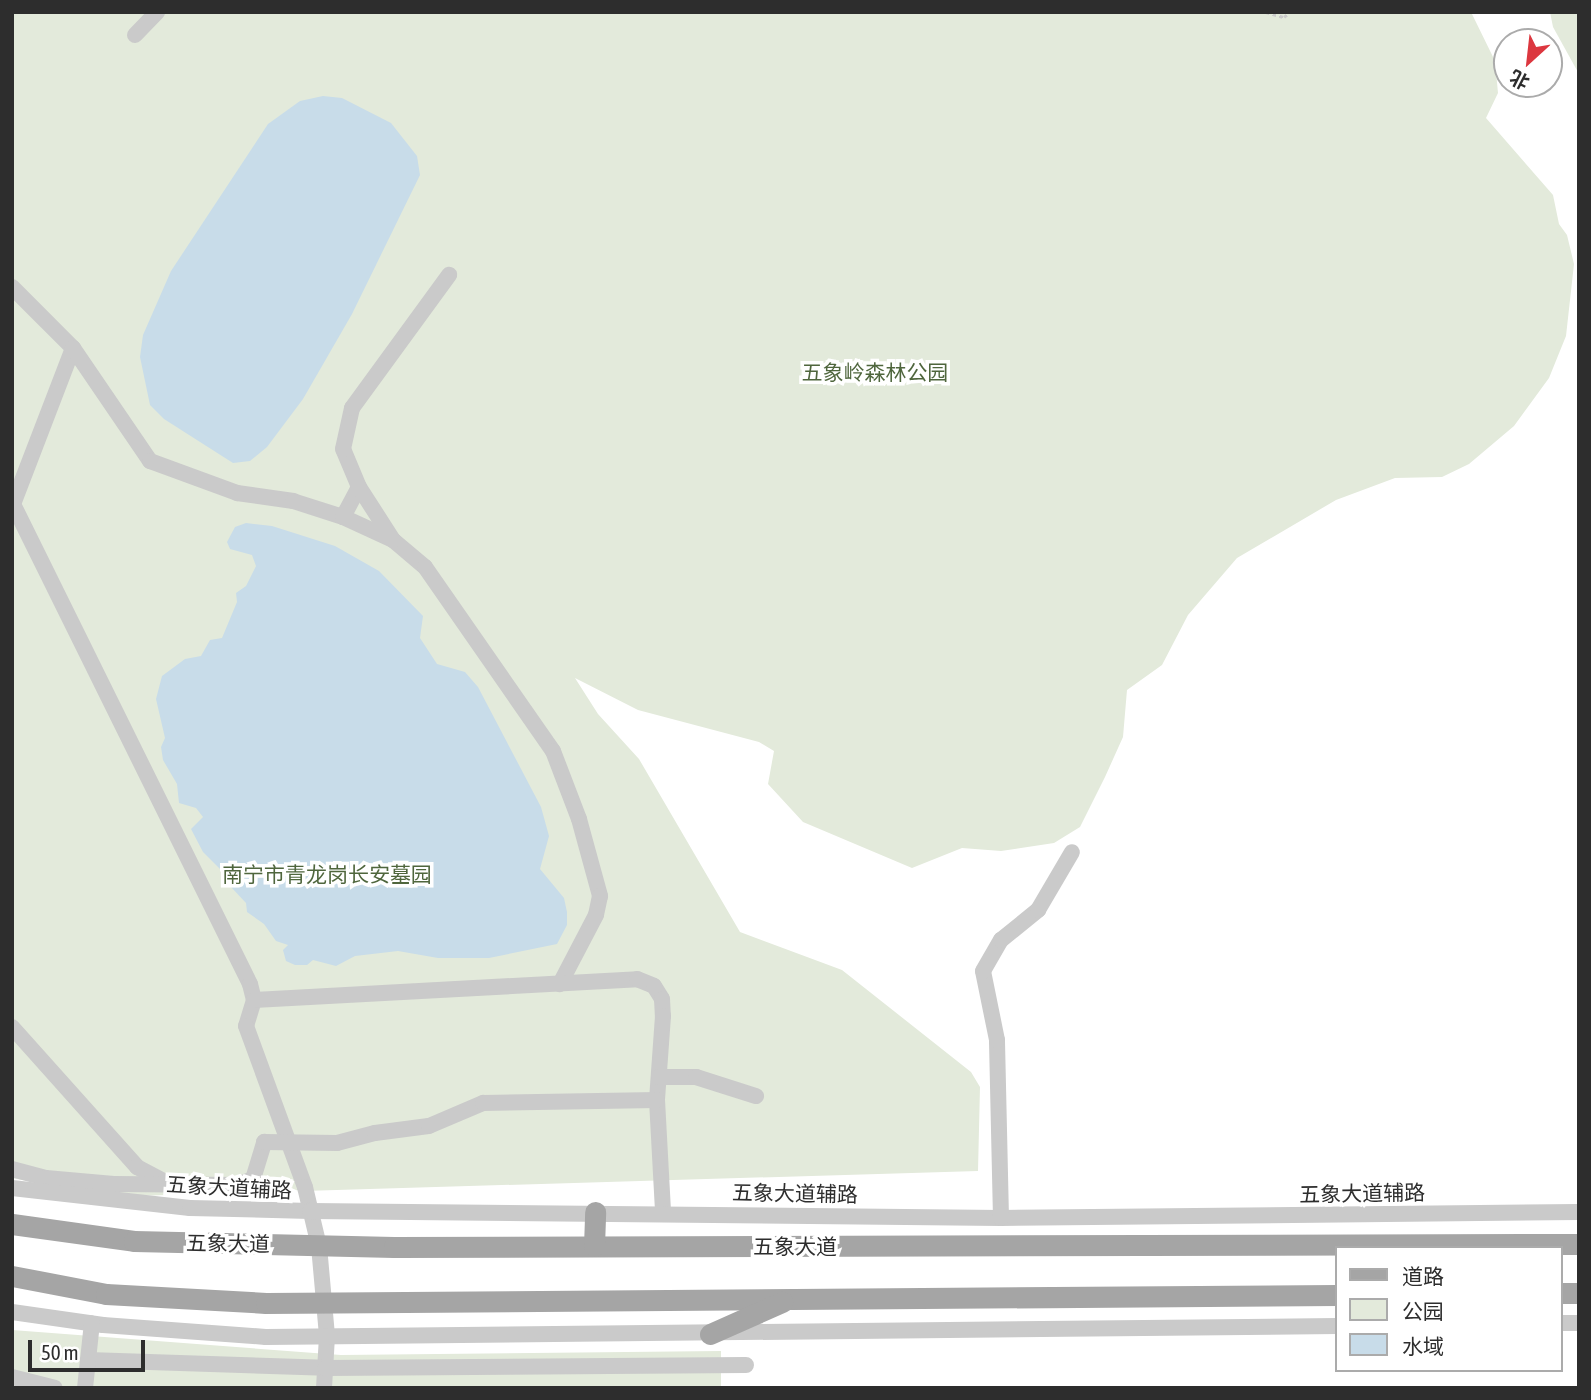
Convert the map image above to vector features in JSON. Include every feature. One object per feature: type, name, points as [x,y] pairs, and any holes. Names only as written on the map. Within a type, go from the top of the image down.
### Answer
[{"type":"main road","points":[[594,1247],[595,1212]]},
{"type":"main road","name":"五象大道","points":[[12,1224],[134,1241],[319,1246],[1579,1244]]},
{"type":"main road","points":[[12,1276],[106,1294],[325,1303],[1336,1295]]},
{"type":"main road","points":[[710,1334],[789,1299]]},
{"type":"street","points":[[135,35],[157,12]]},
{"type":"street","points":[[393,540],[359,487],[343,449],[352,408],[449,275]]},
{"type":"street","points":[[12,287],[74,348],[150,461],[237,493],[293,501],[343,517],[393,540],[425,567],[552,751],[565,780],[600,896],[596,915],[560,984]]},
{"type":"street","points":[[74,348],[13,504],[250,984],[254,1000],[246,1026],[289,1140],[319,1246],[327,1336],[324,1388]]},
{"type":"street","points":[[343,517],[359,487]]},
{"type":"street","points":[[1000,1218],[998,1040],[983,971],[1001,940],[1038,910],[1072,852]]},
{"type":"street","points":[[254,1000],[637,979],[654,986],[662,999],[663,1016],[657,1100],[663,1212]]},
{"type":"street","points":[[12,1027],[137,1167],[175,1187]]},
{"type":"street","points":[[659,1077],[696,1077],[757,1096]]},
{"type":"street","points":[[12,1169],[46,1178],[175,1187],[238,1185],[253,1179],[264,1142],[289,1140],[337,1143],[375,1133],[429,1126],[483,1103],[657,1100]]},
{"type":"street","name":"五象大道辅路","points":[[12,1188],[190,1208],[310,1212],[663,1212],[1000,1218],[1579,1212]]},
{"type":"street","points":[[12,1312],[92,1324],[327,1336],[1336,1326]]},
{"type":"street","points":[[85,1388],[92,1324]]},
{"type":"street","points":[[88,1360],[325,1368],[746,1365]]},
{"type":"street","points":[[12,1377],[55,1388]]},
{"type":"path","points":[[1266,12],[1284,17],[1290,12]]},
{"type":"green space","points":[[12,12],[1471,12],[1493,57],[1493,98],[1496,98],[1486,118],[1553,195],[1559,224],[1567,235],[1574,264],[1566,336],[1549,378],[1514,426],[1469,464],[1442,477],[1395,478],[1336,500],[1237,558],[1188,615],[1162,665],[1127,690],[1123,737],[1080,827],[1054,843],[1001,851],[962,848],[912,868],[803,822],[768,784],[774,751],[759,742],[638,710],[575,678],[598,714],[639,759],[740,932],[842,970],[971,1072],[980,1087],[978,1171],[134,1196],[12,1178]]},
{"type":"green space","points":[[1550,12],[1579,12],[1579,74],[1563,45],[1563,28],[1553,27]]},
{"type":"green space","points":[[12,1330],[341,1355],[721,1351],[721,1388],[12,1388]]},
{"type":"water","points":[[323,96],[342,98],[391,123],[417,156],[420,175],[352,314],[303,399],[267,447],[250,461],[233,463],[164,419],[150,405],[140,357],[143,335],[171,271],[268,124],[300,101]]},
{"type":"water","points":[[246,523],[272,526],[335,546],[379,571],[423,616],[420,638],[437,664],[465,672],[478,687],[541,807],[549,836],[540,869],[564,898],[567,912],[567,925],[557,944],[489,958],[438,958],[398,951],[355,956],[336,966],[313,960],[307,965],[295,965],[286,961],[283,950],[288,945],[276,941],[264,924],[247,912],[246,903],[231,887],[230,872],[222,871],[203,852],[191,829],[203,817],[196,808],[179,803],[177,784],[163,760],[161,747],[165,738],[156,699],[162,676],[185,659],[201,656],[210,640],[222,638],[237,602],[236,593],[246,586],[256,566],[252,555],[230,549],[227,542],[235,527]]},
{"type":"park label","name":"五象岭森林公园","points":[[875,372]]},
{"type":"park label","name":"南宁市青龙岗长安墓园","points":[[327,874]]}]
